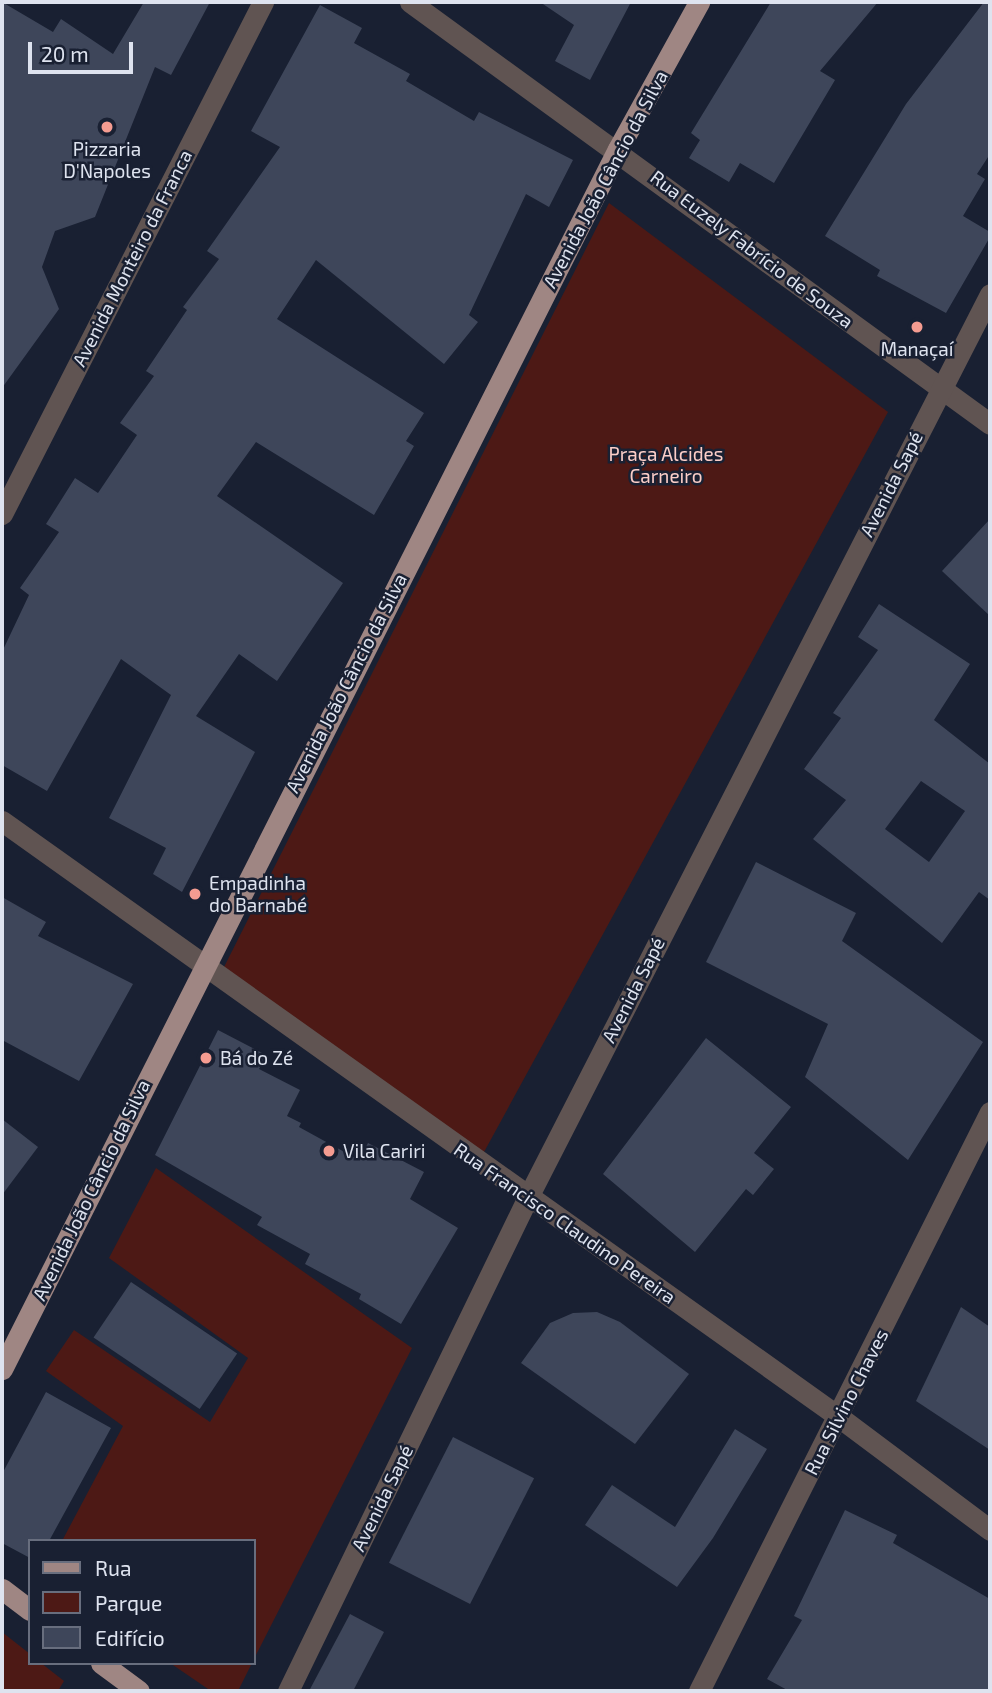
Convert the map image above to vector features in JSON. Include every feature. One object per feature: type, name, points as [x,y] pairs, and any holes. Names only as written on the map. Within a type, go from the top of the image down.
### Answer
[{"type":"main road","name":"Avenida João Câncio da Silva","points":[[2,1369],[202,968],[618,149],[699,2]]},
{"type":"main road","points":[[2,1590],[28,1609]]},
{"type":"main road","points":[[104,1665],[139,1691]]},
{"type":"street","name":"Avenida Monteiro da Franca","points":[[2,514],[263,2]]},
{"type":"street","name":"Rua Euzely Fabrício de Souza","points":[[410,2],[618,149],[990,424]]},
{"type":"street","name":"Avenida Sapé","points":[[289,1691],[528,1197],[990,294]]},
{"type":"street","name":"Rua Francisco Claudino Pereira","points":[[2,821],[202,968],[839,1417],[990,1530]]},
{"type":"street","name":"Rua Silvino Chaves","points":[[699,1691],[990,1112]]},
{"type":"green space","name":"Praça Alcides Carneiro","points":[[609,203],[888,412],[478,1163],[218,979]]},
{"type":"green space","points":[[156,1168],[412,1348],[256,1655],[256,1539],[63,1539],[123,1426],[46,1371],[74,1330],[210,1422],[248,1358],[109,1258]]},
{"type":"green space","points":[[2,1632],[28,1652],[28,1665],[44,1665],[64,1681],[58,1691],[2,1691]]},
{"type":"green space","points":[[173,1665],[251,1665],[238,1691],[211,1691]]},
{"type":"building","points":[[2,2],[53,32],[61,19],[113,54],[144,2],[210,2],[171,75],[155,67],[95,217],[55,231],[42,267],[59,309],[2,388]]},
{"type":"building","points":[[540,2],[631,2],[590,80],[555,61],[574,25]]},
{"type":"building","points":[[771,2],[878,2],[820,71],[835,80],[774,183],[740,163],[729,182],[689,158],[700,140],[691,133]]},
{"type":"building","points":[[984,2],[990,2],[990,154],[977,174],[985,179],[963,216],[990,232],[990,237],[946,313],[877,276],[880,270],[825,236],[906,104]]},
{"type":"building","points":[[320,5],[362,28],[354,43],[410,74],[406,81],[474,121],[479,112],[573,160],[549,207],[526,194],[469,315],[478,322],[444,364],[316,260],[277,319],[424,413],[406,441],[414,446],[374,515],[256,442],[217,496],[343,583],[277,681],[239,654],[196,716],[255,752],[182,892],[153,874],[166,848],[109,818],[171,695],[121,659],[47,791],[2,765],[2,652],[29,595],[20,588],[59,532],[46,524],[75,478],[98,493],[137,435],[120,423],[154,376],[146,371],[187,310],[183,307],[219,259],[207,251],[280,147],[251,131]]},
{"type":"building","points":[[990,519],[990,616],[942,571]]},
{"type":"building","points":[[879,604],[970,664],[934,720],[990,764],[990,900],[979,892],[942,943],[813,839],[846,800],[804,769],[841,718],[833,713],[878,650],[858,637]],"holes":[[[921,781],[965,811],[929,862],[885,829]]]},
{"type":"building","points":[[756,862],[856,913],[842,941],[983,1042],[908,1160],[805,1077],[828,1024],[706,962]]},
{"type":"building","points":[[2,897],[46,922],[38,936],[133,984],[79,1081],[2,1040]]},
{"type":"building","points":[[218,1030],[266,1055],[259,1069],[300,1090],[287,1116],[301,1123],[299,1127],[359,1160],[368,1143],[424,1172],[410,1199],[458,1228],[401,1324],[359,1299],[361,1294],[305,1264],[310,1254],[257,1225],[262,1217],[155,1155]]},
{"type":"building","points":[[706,1038],[791,1107],[754,1153],[774,1169],[753,1195],[746,1189],[695,1252],[603,1174]]},
{"type":"building","points":[[2,1119],[38,1147],[2,1195]]},
{"type":"building","points":[[131,1282],[237,1354],[200,1409],[94,1338]]},
{"type":"building","points":[[961,1307],[990,1327],[990,1450],[916,1401]]},
{"type":"building","points":[[597,1312],[620,1322],[689,1374],[635,1444],[521,1363],[550,1323],[573,1313]]},
{"type":"building","points":[[46,1392],[111,1428],[50,1539],[28,1539],[28,1557],[2,1543],[2,1474]]},
{"type":"building","points":[[735,1429],[767,1449],[713,1538],[677,1587],[585,1525],[612,1485],[675,1527]]},
{"type":"building","points":[[453,1437],[534,1478],[470,1604],[389,1563]]},
{"type":"building","points":[[845,1510],[897,1535],[893,1543],[990,1599],[990,1691],[789,1691],[767,1679],[802,1620],[794,1616]]},
{"type":"building","points":[[350,1614],[384,1632],[353,1691],[309,1691]]},
{"type":"place","name":"Pizzaria D'Napoles","points":[[107,127]]},
{"type":"place","name":"Manaçaí","points":[[917,327]]},
{"type":"place","name":"Empadinha do Barnabé","points":[[195,894]]},
{"type":"place","name":"Bá do Zé","points":[[206,1058]]},
{"type":"place","name":"Vila Cariri","points":[[329,1151]]}]
